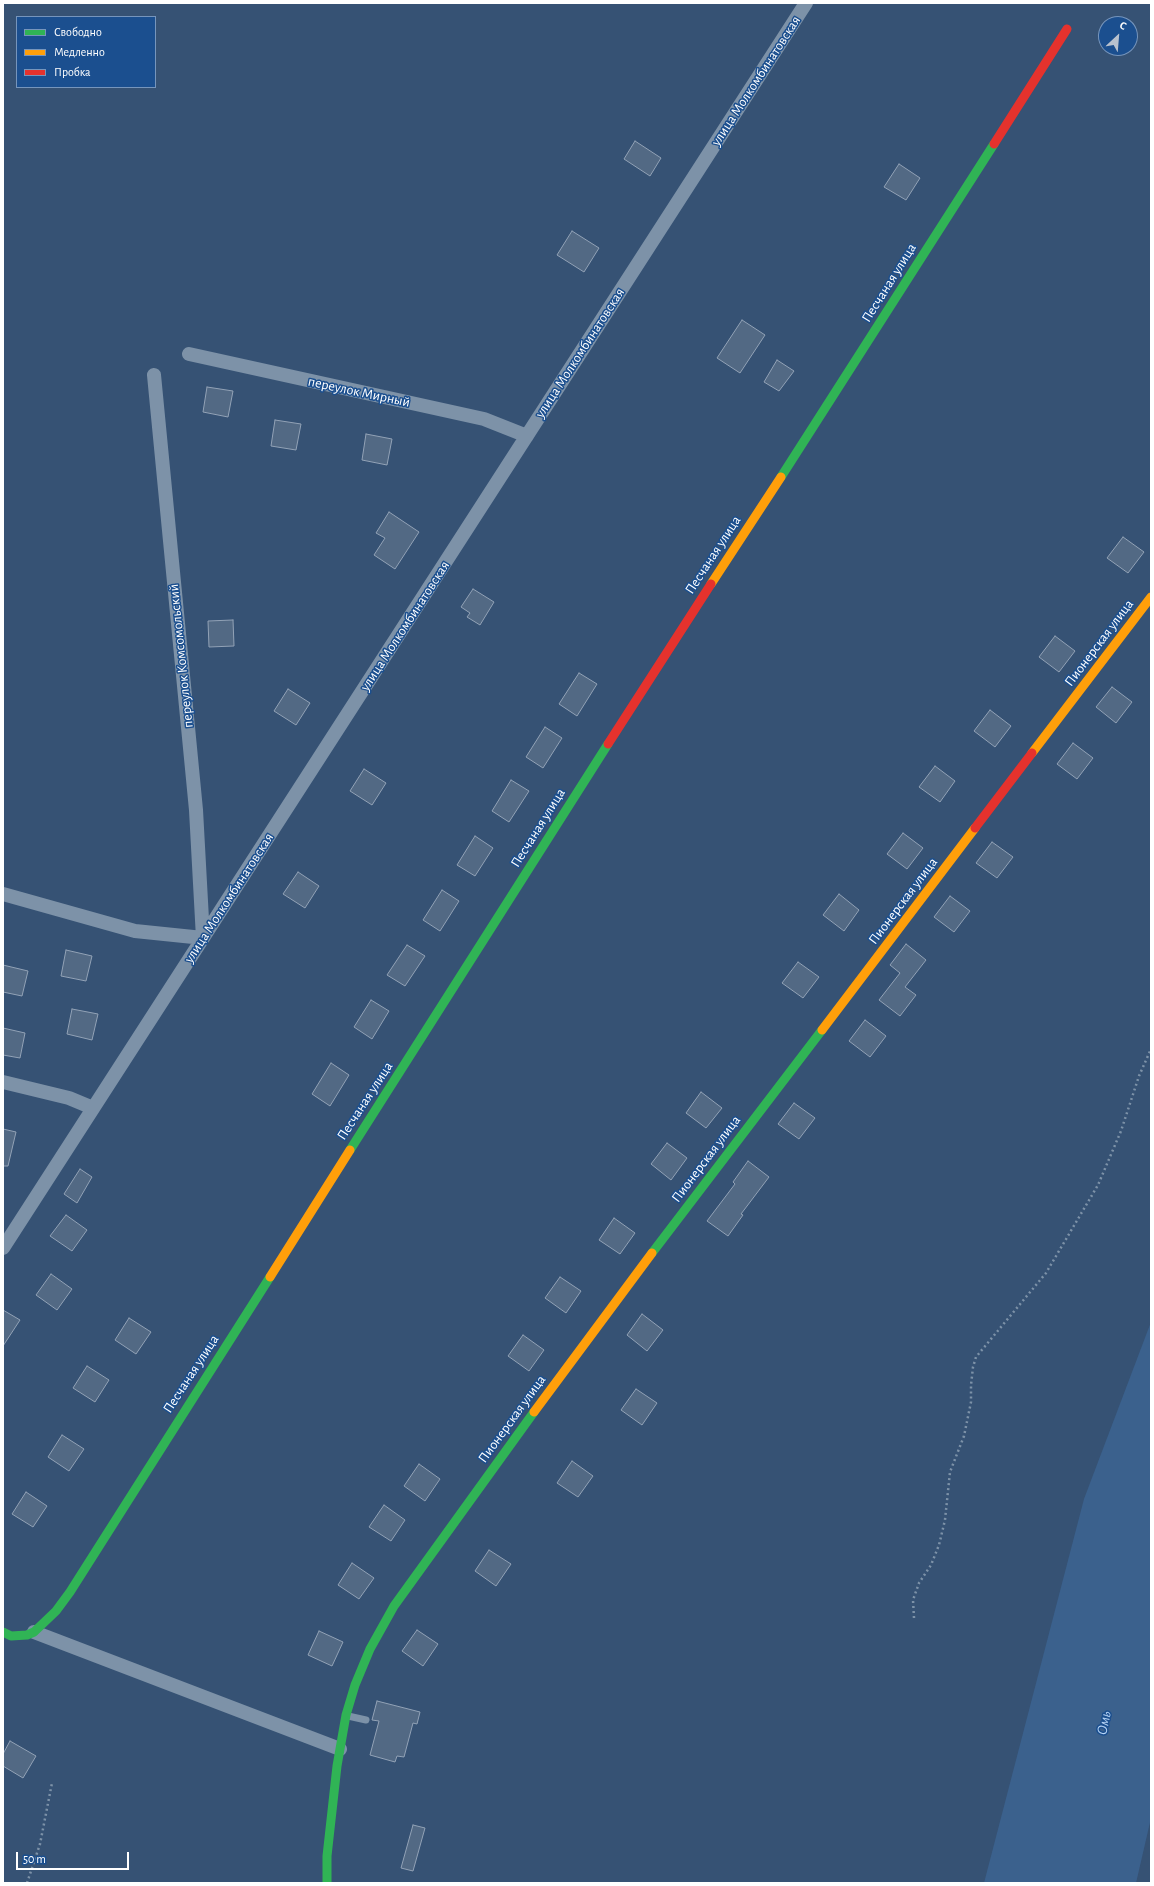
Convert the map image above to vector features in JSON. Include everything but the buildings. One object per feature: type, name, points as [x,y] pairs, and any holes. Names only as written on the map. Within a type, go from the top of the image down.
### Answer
[{"type":"street","name":"улица Молкомбинатовская","points":[[3,1248],[806,3]]},
{"type":"street","name":"Песчаная улица","points":[[30,1634],[56,1611],[70,1592],[642,689],[848,374],[1067,29]]},
{"type":"street","name":"переулок Мирный","points":[[189,354],[484,419],[527,436]]},
{"type":"street","name":"переулок Комсомольский","points":[[154,375],[196,810],[203,938]]},
{"type":"street","name":"Пионерская улица","points":[[328,1883],[328,1856],[337,1766],[346,1715],[355,1685],[370,1649],[394,1606],[588,1337],[1151,597]]},
{"type":"street","points":[[3,894],[135,931],[203,938]]},
{"type":"street","points":[[3,1082],[69,1098],[94,1108]]},
{"type":"street","points":[[3,1632],[11,1636],[30,1634],[340,1749]]},
{"type":"lane","points":[[346,1715],[366,1720]]},
{"type":"path","points":[[914,1618],[913,1600],[919,1583],[931,1565],[939,1545],[945,1520],[950,1472],[964,1436],[971,1402],[970,1385],[976,1357],[1046,1273],[1098,1185],[1121,1131],[1139,1076],[1151,1049]]},
{"type":"path","points":[[27,1883],[40,1844],[52,1782]]},
{"type":"water","name":"Омь","points":[[1151,1322],[1151,1818],[1136,1883],[984,1883],[1084,1499]]},
{"type":"traffic: fast","points":[[781,477],[994,144]]},
{"type":"traffic: fast","points":[[350,1150],[608,744]]},
{"type":"traffic: fast","points":[[652,1253],[822,1030]]},
{"type":"traffic: fast","points":[[3,1632],[11,1636],[27,1635],[34,1632],[56,1611],[70,1592],[270,1277]]},
{"type":"traffic: fast","points":[[327,1883],[327,1856],[337,1766],[346,1715],[355,1685],[370,1649],[394,1606],[534,1412]]},
{"type":"traffic: slow","points":[[711,584],[781,477]]},
{"type":"traffic: slow","points":[[1032,753],[1151,597]]},
{"type":"traffic: slow","points":[[822,1030],[975,828]]},
{"type":"traffic: slow","points":[[270,1277],[350,1150]]},
{"type":"traffic: slow","points":[[534,1412],[652,1253]]},
{"type":"traffic: jam","points":[[994,144],[1067,29]]},
{"type":"traffic: jam","points":[[608,744],[711,584]]},
{"type":"traffic: jam","points":[[975,828],[1032,753]]}]
